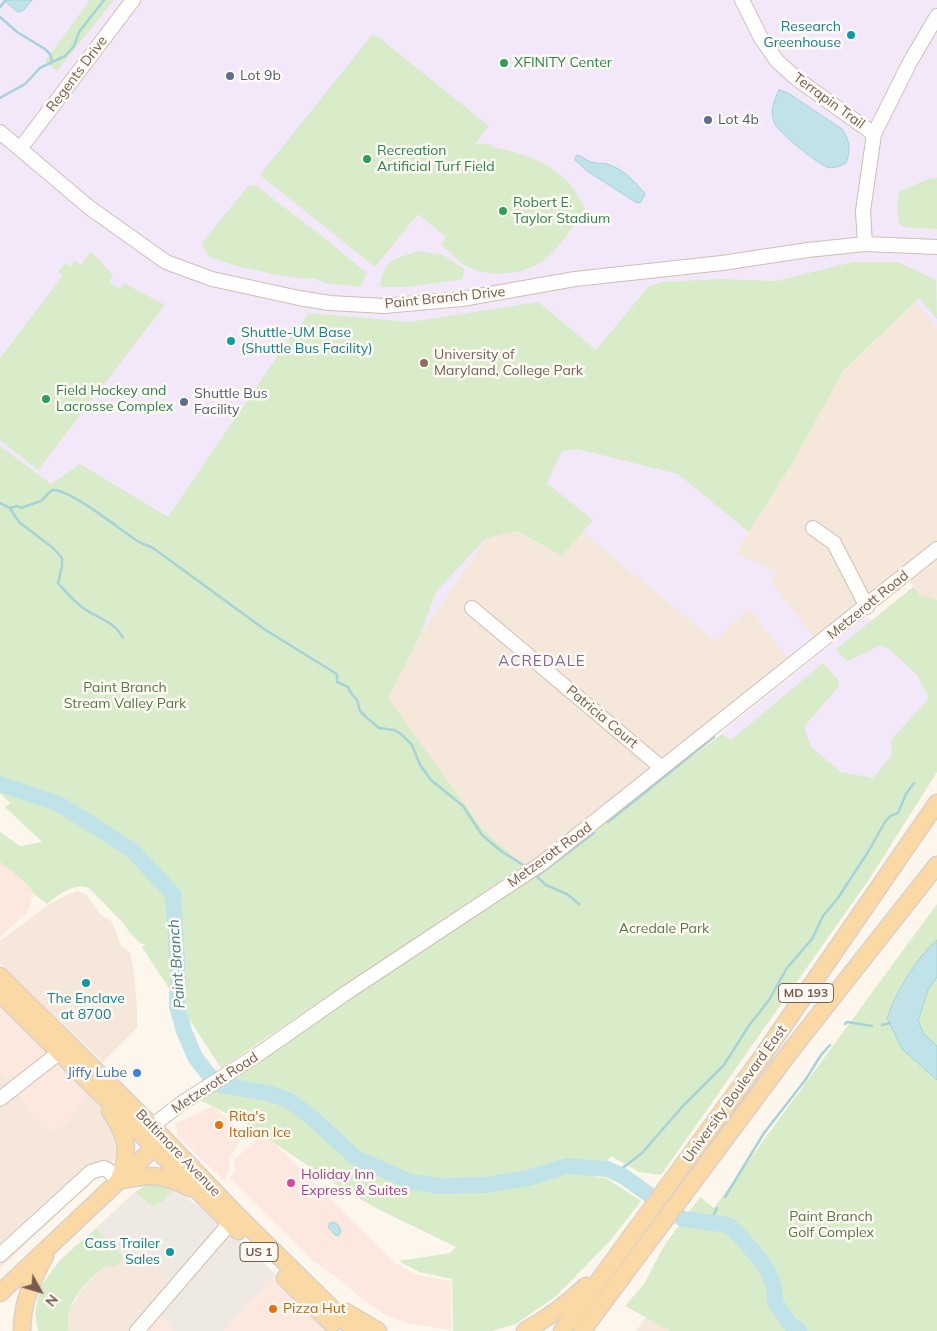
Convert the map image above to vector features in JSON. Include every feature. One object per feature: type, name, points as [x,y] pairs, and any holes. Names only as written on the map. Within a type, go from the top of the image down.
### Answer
[{"type":"main road","name":"University Boulevard East","points":[[678,1186],[762,1058],[937,803]]},
{"type":"main road","name":"University Boulevard East","points":[[582,1331],[649,1225],[678,1186],[792,1049],[937,865]]},
{"type":"main road","name":"Baltimore Avenue","points":[[0,976],[147,1130],[355,1331]]},
{"type":"main road","name":"Baltimore Avenue","points":[[0,993],[92,1084],[147,1130]]},
{"type":"main road","points":[[92,1084],[120,1126],[125,1138],[124,1165],[118,1181]]},
{"type":"main road","name":"Baltimore Avenue","points":[[159,1142],[202,1195],[339,1331]]},
{"type":"main road","points":[[0,1293],[159,1142]]},
{"type":"main road","points":[[118,1181],[150,1175],[161,1176],[172,1179],[202,1195]]},
{"type":"main road","name":"University Boulevard East","points":[[562,1331],[613,1261],[649,1225]]},
{"type":"main road","points":[[594,1331],[649,1225]]},
{"type":"main road","points":[[22,1331],[22,1314],[26,1296],[52,1243]]},
{"type":"main road","points":[[525,1331],[546,1320],[561,1309],[613,1261]]},
{"type":"main road","points":[[321,1297],[378,1331]]},
{"type":"street","name":"Regents Drive","points":[[20,149],[133,0]]},
{"type":"street","name":"Terrapin Trail","points":[[742,0],[761,38],[777,61],[797,79],[874,134],[863,211],[865,244]]},
{"type":"street","points":[[874,134],[910,62],[937,16]]},
{"type":"street","name":"Paint Branch Drive","points":[[0,132],[90,208],[166,262],[212,279],[330,303],[384,306],[462,299],[575,279],[722,264],[808,250],[865,244],[937,247]]},
{"type":"street","points":[[813,528],[834,543],[867,606]]},
{"type":"street","name":"Metzerott Road","points":[[147,1130],[346,993],[532,870],[937,549]]},
{"type":"street","name":"Patricia Court","points":[[472,608],[662,768]]},
{"type":"street","points":[[0,1099],[60,1052]]},
{"type":"street","points":[[0,1255],[91,1172],[104,1168],[118,1181]]},
{"type":"street","points":[[136,1331],[230,1223]]},
{"type":"shaded area","name":"University of Maryland, College Park","points":[[0,0],[937,0],[937,328],[917,304],[893,284],[736,553],[777,572],[771,582],[815,639],[788,659],[749,608],[715,641],[524,484],[369,710],[0,452]]},
{"type":"shaded area","points":[[919,298],[937,319],[937,600],[920,595],[903,571],[530,866],[518,865],[491,841],[387,698],[418,640],[436,592],[485,539],[515,531],[562,556],[628,461],[749,532],[795,459],[843,371]]},
{"type":"shaded area","points":[[867,616],[937,689],[877,840],[721,733]]},
{"type":"shaded area","points":[[0,862],[26,883],[34,894],[28,911],[0,937]]},
{"type":"shaded area","name":"The Enclave at 8700","points":[[77,891],[87,895],[99,913],[112,922],[121,946],[130,953],[133,965],[137,1028],[103,1062],[0,963],[0,941],[52,902]]},
{"type":"shaded area","points":[[0,1005],[89,1094],[66,1123],[51,1132],[33,1118],[11,1082],[0,1071]]},
{"type":"shaded area","points":[[0,1071],[11,1082],[66,1123],[89,1094],[118,1132],[121,1149],[113,1161],[89,1185],[0,1268]]},
{"type":"shaded area","points":[[213,1106],[244,1135],[230,1156],[229,1170],[224,1181],[177,1135],[176,1123]]},
{"type":"shaded area","points":[[264,1133],[395,1263],[416,1275],[451,1281],[451,1330],[408,1323],[384,1314],[363,1300],[339,1279],[313,1261],[229,1178],[235,1172],[234,1160]]},
{"type":"shaded area","points":[[174,1189],[223,1223],[172,1282],[147,1260],[138,1261],[124,1258],[96,1228],[135,1192],[145,1202],[159,1205]]},
{"type":"shaded area","points":[[231,1231],[275,1274],[223,1331],[174,1331],[161,1313]]},
{"type":"shaded area","points":[[124,1258],[138,1261],[147,1260],[172,1282],[129,1331],[69,1331],[66,1322],[69,1310],[81,1291],[96,1273],[105,1266],[116,1266]]},
{"type":"shaded area","points":[[275,1274],[331,1331],[223,1331]]},
{"type":"shaded area","points":[[161,1312],[174,1331],[146,1331]]},
{"type":"shaded area","points":[[646,1317],[669,1329],[671,1331],[636,1331]]},
{"type":"green space","points":[[90,0],[114,0],[57,71],[45,61]]},
{"type":"green space","name":"Recreation Artificial Turf Field","points":[[372,35],[378,37],[489,126],[475,144],[491,144],[491,147],[515,152],[538,161],[559,173],[575,191],[591,222],[586,225],[575,224],[551,254],[535,266],[515,272],[494,274],[475,270],[461,262],[441,245],[446,237],[418,214],[375,267],[260,175]]},
{"type":"green space","points":[[931,178],[937,178],[937,229],[903,227],[899,223],[897,203],[900,191]]},
{"type":"green space","points":[[255,185],[367,273],[360,287],[324,283],[314,278],[277,275],[240,267],[209,257],[202,243],[248,186]]},
{"type":"green space","name":"Field Hockey and Lacrosse Complex","points":[[91,251],[113,275],[109,282],[119,289],[124,283],[165,305],[38,470],[0,440],[0,358],[63,276],[58,272],[65,263],[70,266],[75,260],[81,265]]},
{"type":"green space","points":[[418,251],[443,255],[464,269],[463,279],[410,287],[380,287],[384,271],[391,262]]},
{"type":"green space","name":"Paint Branch Stream Valley Park","points":[[853,262],[898,262],[936,280],[937,319],[919,298],[843,371],[795,459],[749,532],[678,474],[578,449],[562,451],[547,483],[593,520],[562,556],[516,531],[485,539],[436,592],[418,640],[388,698],[484,831],[524,865],[221,1068],[142,947],[145,944],[141,944],[131,934],[90,889],[79,887],[67,890],[47,904],[34,894],[26,883],[0,862],[0,832],[20,846],[42,842],[5,807],[10,803],[0,793],[0,446],[51,484],[80,464],[168,517],[285,345],[309,313],[410,322],[538,302],[596,350],[649,286],[663,282],[719,279],[777,281]]},
{"type":"green space","name":"Acredale Park","points":[[913,587],[920,595],[937,600],[937,772],[872,875],[661,1175],[639,1172],[611,1156],[595,1177],[606,1178],[641,1201],[610,1241],[555,1297],[516,1324],[492,1331],[453,1331],[452,1279],[419,1272],[399,1261],[450,1253],[456,1247],[378,1209],[344,1190],[240,1120],[198,1099],[567,851],[722,734],[731,740],[823,663],[839,681],[838,687],[804,727],[811,747],[841,772],[873,778],[892,755],[891,740],[929,698],[917,675],[888,648],[879,646],[848,661],[835,650]]},
{"type":"green space","name":"Paint Branch Golf Complex","points":[[937,904],[937,1331],[671,1331],[625,1306],[644,1284],[664,1246],[700,1197],[714,1208]]},
{"type":"green space","points":[[161,1184],[174,1189],[156,1206],[147,1203],[135,1192],[145,1186]]},
{"type":"green space","points":[[96,1228],[124,1258],[116,1266],[105,1266],[77,1295],[69,1313],[69,1331],[38,1331],[35,1314],[40,1287],[60,1260]]},
{"type":"water","points":[[4,0],[32,0],[24,10],[18,12]]},
{"type":"water","points":[[779,90],[788,93],[842,129],[847,137],[849,146],[849,155],[846,163],[832,168],[827,167],[816,161],[783,134],[775,124],[772,115],[774,102]]},
{"type":"water","points":[[577,155],[593,163],[613,166],[623,172],[645,194],[641,202],[637,203],[587,171],[575,160]]},
{"type":"water","points":[[937,940],[937,977],[928,990],[918,1021],[924,1034],[937,1046],[937,1080],[902,1049],[887,1018],[908,976],[929,947]]},
{"type":"water","points":[[334,1222],[338,1225],[341,1232],[338,1236],[328,1227],[330,1223]]},
{"type":"waterway","points":[[0,98],[25,84],[40,68],[65,56],[74,46],[79,32],[104,0]]},
{"type":"waterway","points":[[0,7],[5,1]]},
{"type":"waterway","points":[[0,17],[17,32],[45,49],[50,54],[52,61]]},
{"type":"waterway","points":[[10,508],[17,506],[21,508],[41,501],[52,490],[70,495],[138,541],[153,548],[264,629],[335,673],[337,675],[337,682],[348,687],[357,700],[360,711],[366,717],[379,728],[394,730],[401,734],[412,745],[420,765],[431,780],[463,806],[482,835],[501,851],[528,868]]},
{"type":"waterway","points":[[0,503],[10,508],[19,522],[53,548],[62,558],[58,583],[67,594],[82,607],[111,624],[123,638]]},
{"type":"waterway","points":[[608,822],[714,737]]},
{"type":"waterway","points":[[616,1173],[642,1153],[682,1107],[724,1065],[748,1027],[769,1000],[787,968],[812,939],[823,916],[838,898],[885,822],[890,816],[898,813],[906,794],[914,783]]},
{"type":"waterway","name":"Paint Branch","points":[[0,784],[59,804],[132,850],[173,894],[178,977],[177,1006],[184,1031],[195,1057],[208,1074],[221,1085],[268,1093],[288,1100],[310,1116],[356,1158],[411,1182],[441,1186],[485,1185],[528,1178],[567,1166],[607,1169],[623,1176],[683,1219],[728,1225],[763,1263],[774,1287],[775,1302],[789,1323],[799,1331]]},
{"type":"waterway","points":[[537,876],[594,833]]},
{"type":"waterway","points":[[533,873],[546,885],[567,894],[579,904]]},
{"type":"waterway","points":[[845,1024],[847,1022],[872,1026]]},
{"type":"waterway","points":[[882,1025],[890,1023]]},
{"type":"waterway","points":[[725,1197],[764,1133],[830,1045]]},
{"type":"waterway","points":[[700,1221],[713,1216],[717,1208]]},
{"type":"place","name":"Research Greenhouse","points":[[851,35]]},
{"type":"place","name":"XFINITY Center","points":[[504,63]]},
{"type":"place","name":"Lot 9b","points":[[230,76]]},
{"type":"place","name":"Lot 4b","points":[[708,120]]},
{"type":"place","name":"Recreation Artificial Turf Field","points":[[367,159]]},
{"type":"place","name":"Robert E. Taylor Stadium","points":[[503,211]]},
{"type":"place","name":"Shuttle-UM Base (Shuttle Bus Facility)","points":[[231,341]]},
{"type":"place","name":"University of Maryland, College Park","points":[[424,363]]},
{"type":"place","name":"Field Hockey and Lacrosse Complex","points":[[46,399]]},
{"type":"place","name":"Shuttle Bus Facility","points":[[184,402]]},
{"type":"place","name":"The Enclave at 8700","points":[[86,983]]},
{"type":"place","name":"Jiffy Lube","points":[[137,1073]]},
{"type":"place","name":"Rita's Italian Ice","points":[[219,1125]]},
{"type":"place","name":"Holiday Inn Express & Suites","points":[[291,1183]]},
{"type":"place","name":"Cass Trailer Sales","points":[[170,1252]]},
{"type":"place","name":"Pizza Hut","points":[[273,1309]]},
{"type":"district","name":"ACREDALE","points":[[542,661]]}]
